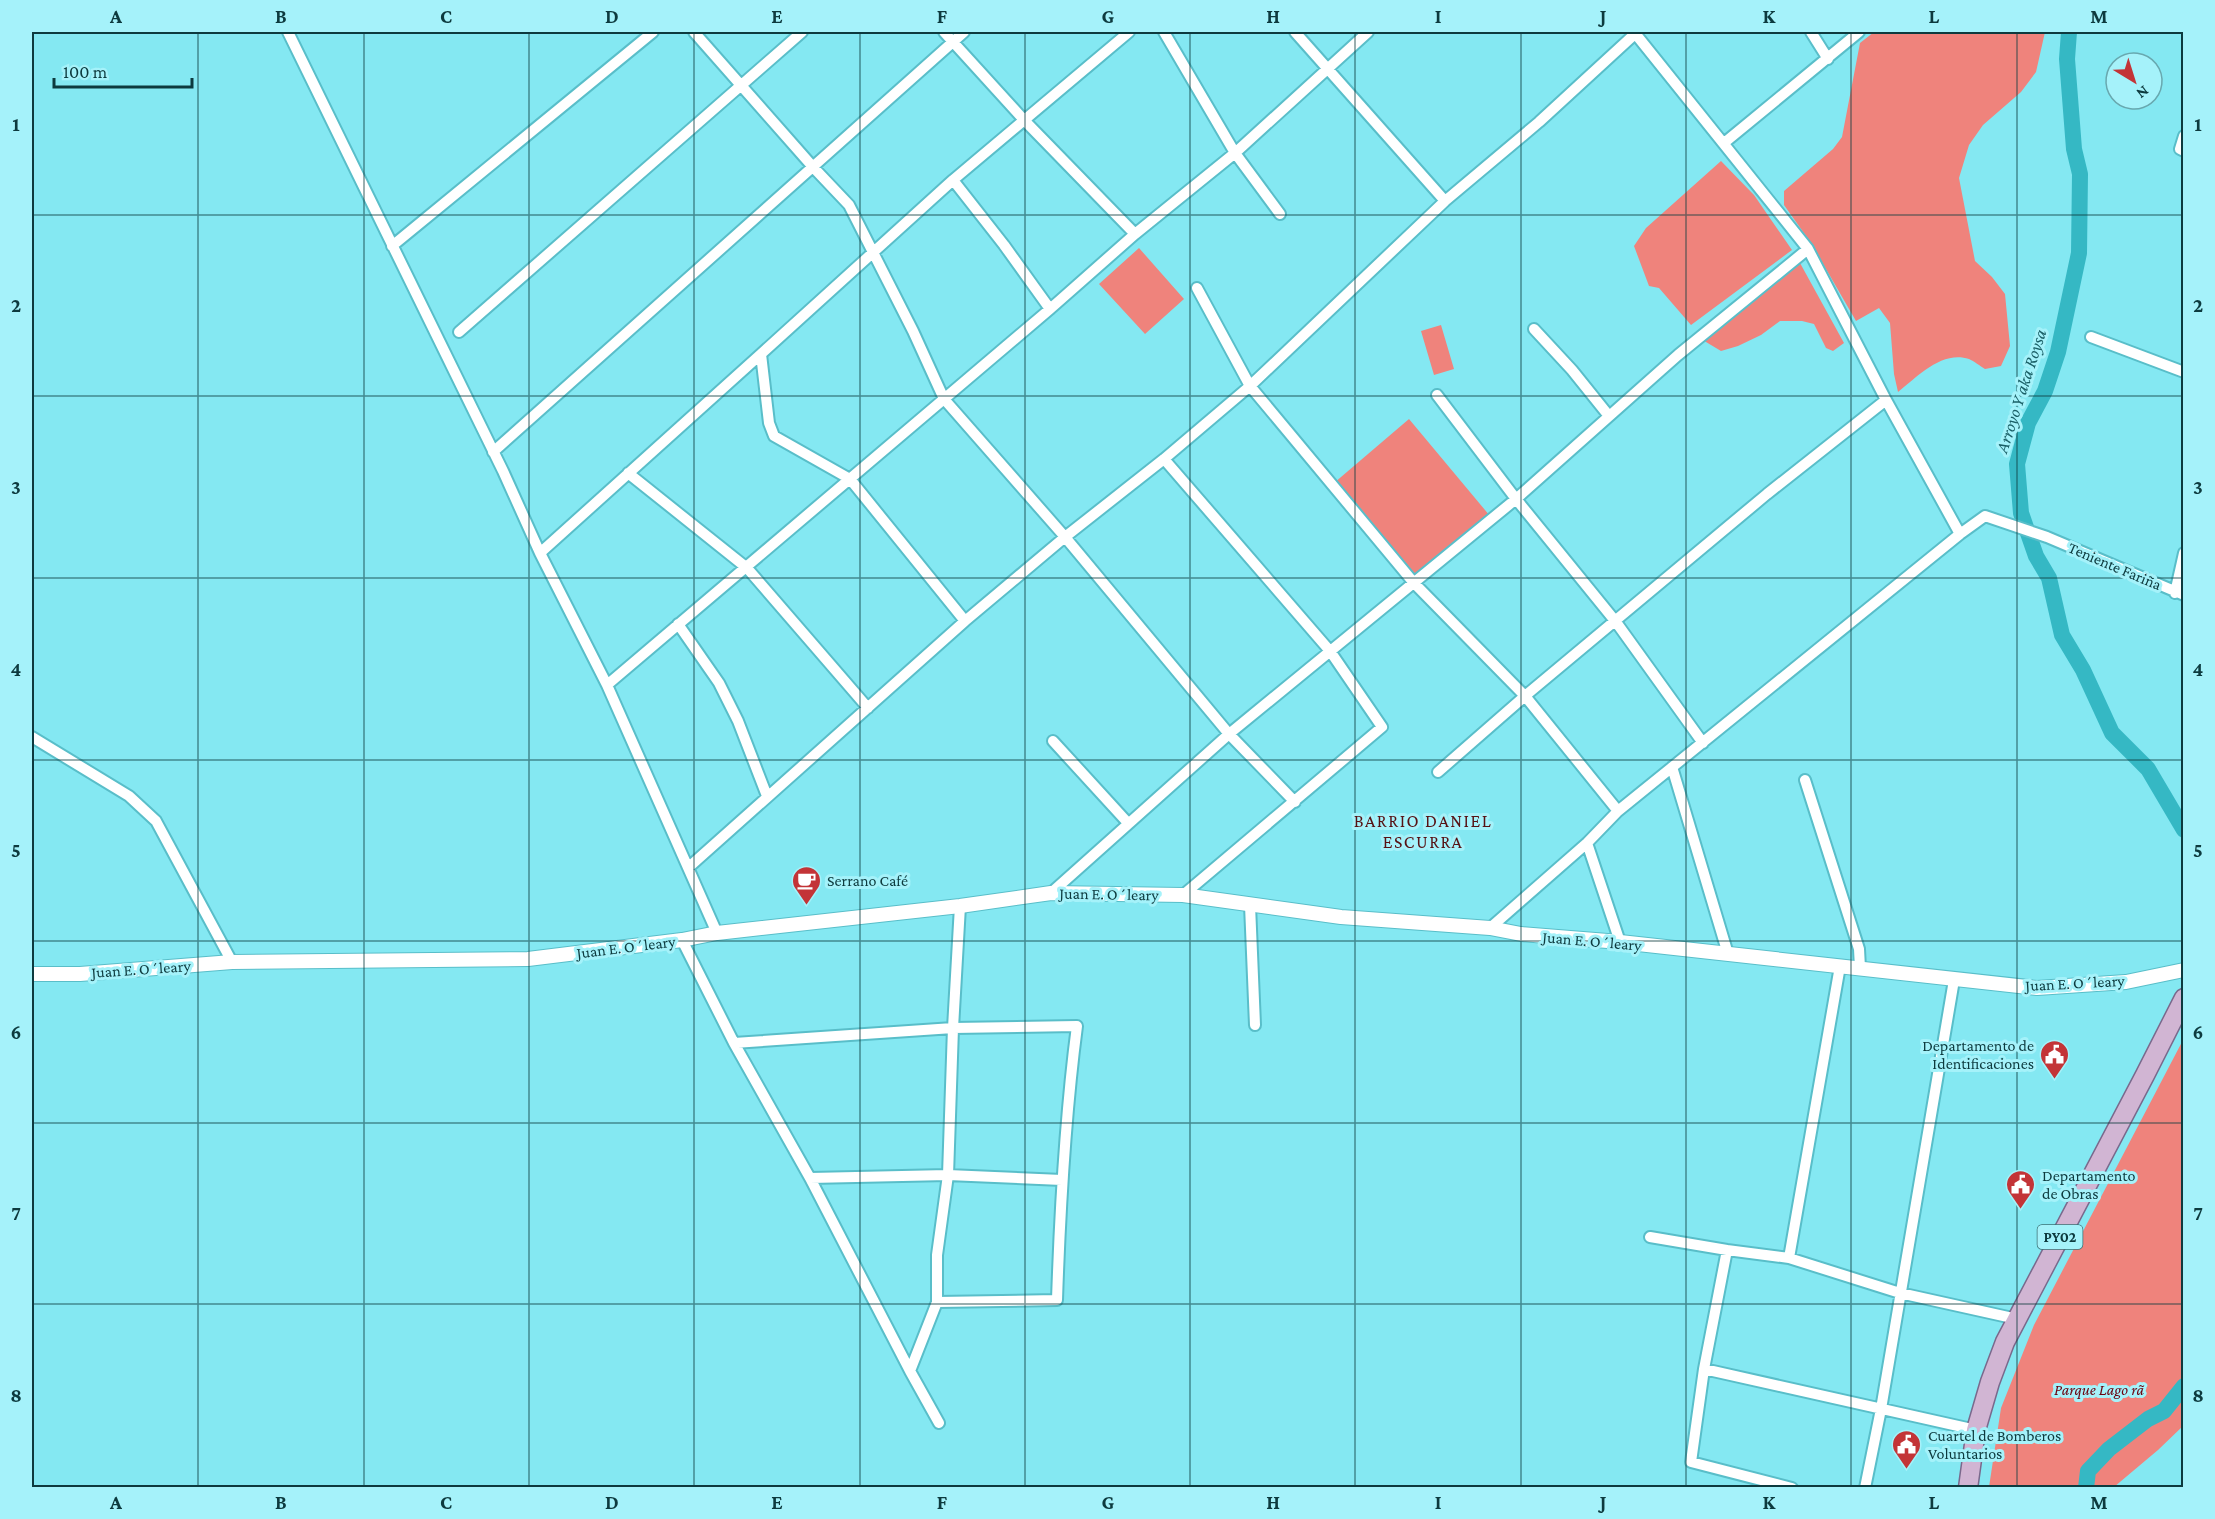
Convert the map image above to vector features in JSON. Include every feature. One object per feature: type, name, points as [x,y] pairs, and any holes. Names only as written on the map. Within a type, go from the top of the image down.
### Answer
[{"type":"main road","name":"PY02","points":[[1968,1488],[1976,1430],[1989,1382],[2017,1319],[2184,998]]},
{"type":"street","points":[[288,32],[540,553],[607,685],[717,933]]},
{"type":"street","points":[[392,246],[653,32]]},
{"type":"street","points":[[694,32],[849,205],[913,331],[944,399],[1065,537],[1229,734],[1295,802]]},
{"type":"street","points":[[459,332],[802,32]]},
{"type":"street","points":[[944,32],[1024,120],[1135,234]]},
{"type":"street","points":[[493,452],[964,32]]},
{"type":"street","points":[[540,553],[953,180],[1129,32]]},
{"type":"street","points":[[1164,32],[1235,153],[1280,214]]},
{"type":"street","points":[[1295,32],[1445,201]]},
{"type":"street","points":[[607,685],[747,568],[1135,234],[1235,153],[1368,32]]},
{"type":"street","points":[[689,867],[965,621],[1250,386],[1445,201],[1539,122],[1635,32],[1808,249],[1886,400],[1960,534],[1618,811],[1587,843],[1490,928]]},
{"type":"street","points":[[1810,32],[1828,58]]},
{"type":"street","points":[[1724,143],[1859,32]]},
{"type":"street","points":[[2182,150],[2184,136]]},
{"type":"street","points":[[953,180],[1050,309]]},
{"type":"street","points":[[1051,893],[1229,734],[1516,499],[1678,355],[1808,249]]},
{"type":"street","points":[[1197,288],[1250,386],[1414,582],[1525,696],[1618,811]]},
{"type":"street","points":[[1534,329],[1572,370],[1609,416]]},
{"type":"street","points":[[2091,337],[2184,372]]},
{"type":"street","points":[[761,354],[769,423],[774,436],[850,479],[965,621]]},
{"type":"street","points":[[1437,395],[1516,499],[1616,622],[1703,743]]},
{"type":"street","points":[[1438,772],[1525,696],[1767,494],[1886,400]]},
{"type":"street","points":[[1164,459],[1330,651],[1382,727],[1183,895]]},
{"type":"street","points":[[627,473],[747,568],[868,708]]},
{"type":"street","name":"Teniente Fariña","points":[[1960,534],[1985,516],[2047,537],[2179,594]]},
{"type":"street","points":[[2179,594],[2184,553]]},
{"type":"street","points":[[678,624],[719,682],[738,721],[767,796]]},
{"type":"street","points":[[32,737],[129,796],[156,821],[232,962]]},
{"type":"street","points":[[1053,741],[1128,823]]},
{"type":"street","points":[[1672,767],[1728,954]]},
{"type":"street","points":[[1805,780],[1859,949],[1860,968]]},
{"type":"street","points":[[1587,843],[1620,942]]},
{"type":"street","name":"Juan E. O´leary","points":[[32,974],[80,974],[232,962],[528,959],[682,940],[717,933],[960,906],[1051,893],[1183,895],[1341,917],[1490,928],[1521,934],[1620,942],[2037,988],[2126,982],[2184,970]]},
{"type":"street","points":[[1250,905],[1255,1025]]},
{"type":"street","points":[[910,1371],[937,1302],[938,1255],[948,1175],[960,906]]},
{"type":"street","points":[[682,940],[734,1043],[810,1178],[939,1423]]},
{"type":"street","points":[[1789,1258],[1840,966]]},
{"type":"street","points":[[1865,1488],[1881,1409],[1954,980]]},
{"type":"street","points":[[734,1043],[953,1028],[1077,1026],[1070,1072],[1062,1180],[1058,1300],[937,1302]]},
{"type":"street","points":[[810,1178],[948,1175],[1062,1180]]},
{"type":"street","points":[[1650,1237],[1789,1258],[1900,1293],[2017,1319]]},
{"type":"street","points":[[1727,1250],[1704,1369],[1691,1462],[1792,1488]]},
{"type":"street","points":[[1704,1369],[1976,1430]]},
{"type":"green space","points":[[1874,32],[2045,32],[2036,72],[2021,92],[1983,125],[1969,145],[1959,178],[1975,261],[1992,277],[2005,294],[2010,346],[2001,366],[1985,369],[1969,359],[1949,358],[1931,366],[1898,392],[1894,374],[1890,323],[1879,308],[1856,321],[1811,243],[1784,205],[1784,191],[1833,149],[1842,137],[1860,43]]},
{"type":"green space","points":[[1721,161],[1754,195],[1792,250],[1691,325],[1659,288],[1649,286],[1634,246],[1646,228]]},
{"type":"green space","points":[[1139,248],[1184,299],[1145,334],[1099,284]]},
{"type":"green space","points":[[1800,263],[1844,343],[1833,351],[1826,348],[1814,324],[1802,321],[1780,321],[1761,335],[1721,351],[1701,339]]},
{"type":"green space","points":[[1441,325],[1454,369],[1434,375],[1421,331]]},
{"type":"green space","points":[[1409,419],[1490,516],[1414,579],[1334,483]]},
{"type":"green space","name":"Parque Lago rã","points":[[2183,1040],[2183,1426],[2114,1487],[1989,1487],[2001,1408],[2034,1325]]},
{"type":"waterway","name":"Arroyo Y aka Roysa","points":[[2069,32],[2067,59],[2074,149],[2080,174],[2079,253],[2058,352],[2045,391],[2028,423],[2017,464],[2021,513],[2036,556],[2049,578],[2062,635],[2083,670],[2112,733],[2148,769],[2184,830]]},
{"type":"waterway","name":"Arroyo Y aka Roysa","points":[[2086,1488],[2088,1471],[2109,1449],[2148,1419],[2164,1411],[2184,1386]]},
{"type":"place","name":"Serrano Café","points":[[806,906]]},
{"type":"place","name":"Departamento de Identificaciones","points":[[2055,1080]]},
{"type":"place","name":"Departamento de Obras","points":[[2021,1210]]},
{"type":"place","name":"Cuartel de Bomberos Voluntarios","points":[[1907,1470]]},
{"type":"district","name":"BARRIO DANIEL ESCURRA","points":[[1423,831]]}]
